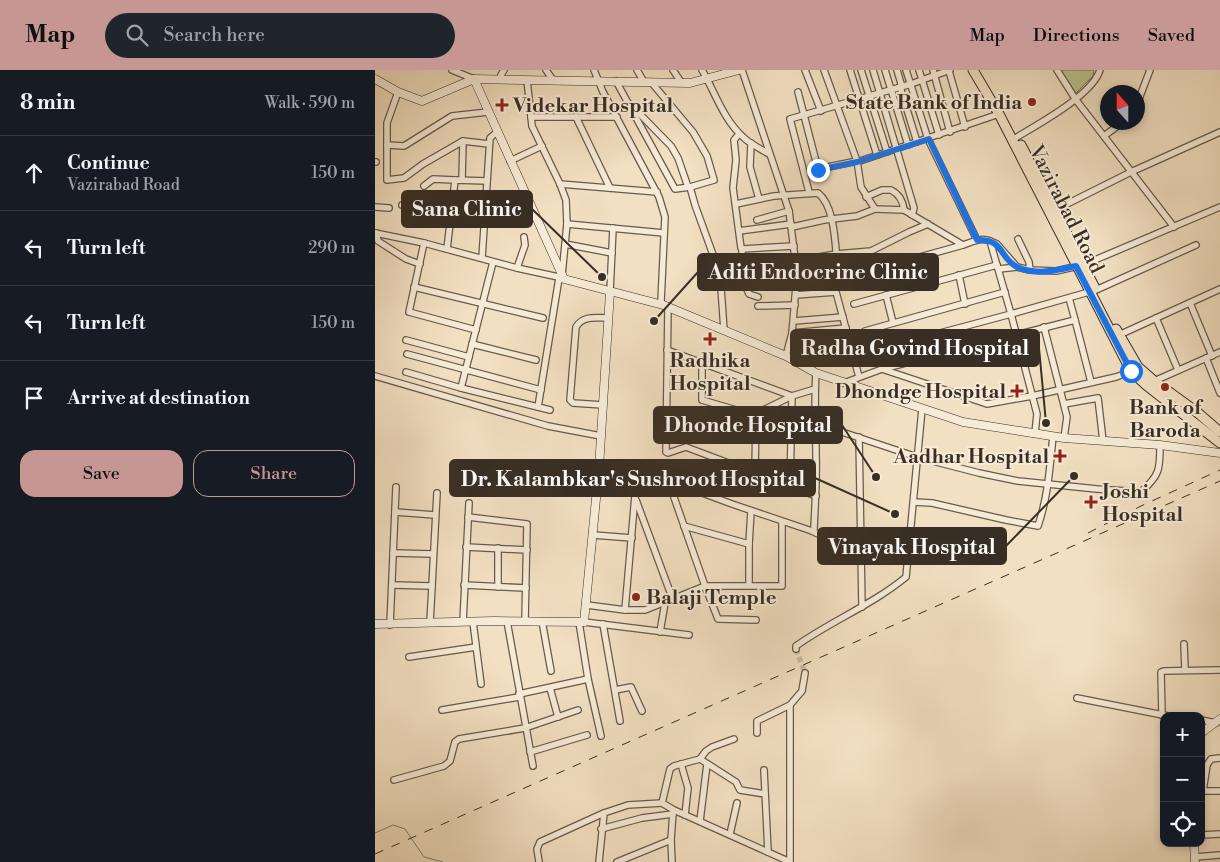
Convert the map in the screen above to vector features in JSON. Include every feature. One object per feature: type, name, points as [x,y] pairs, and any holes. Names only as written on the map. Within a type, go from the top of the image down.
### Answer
[{"type":"main road","name":"Vazirabad Road","points":[[973,70],[1055,210],[1079,265]]},
{"type":"main road","name":"Vazirabad Road","points":[[980,70],[1079,265],[1135,369],[1220,443]]},
{"type":"main road","name":"Vazirabad Road","points":[[1093,291],[1119,335],[1135,369]]},
{"type":"main road","name":"Vazirabad Road","points":[[1150,383],[1198,412],[1220,432]]},
{"type":"street","points":[[453,70],[464,72],[474,79],[561,277]]},
{"type":"street","points":[[500,80],[504,70]]},
{"type":"street","points":[[546,70],[553,80]]},
{"type":"street","points":[[594,70],[597,80],[657,192],[665,217],[661,301],[665,306],[667,350],[666,452],[687,447],[816,496]]},
{"type":"street","points":[[616,81],[675,189],[714,180],[707,156],[693,132],[637,70]]},
{"type":"street","points":[[673,70],[681,82]]},
{"type":"street","points":[[702,70],[719,104],[739,134],[769,154]]},
{"type":"street","points":[[376,81],[422,101],[474,79],[690,82],[738,70],[785,195],[792,226],[797,274],[793,333],[786,356]]},
{"type":"street","points":[[805,70],[821,111]]},
{"type":"street","points":[[824,70],[857,161],[859,180],[866,197],[875,209]]},
{"type":"street","points":[[850,70],[877,155]]},
{"type":"street","points":[[861,70],[887,152]]},
{"type":"street","points":[[873,70],[914,208],[912,215]]},
{"type":"street","points":[[885,70],[908,145]]},
{"type":"street","points":[[897,70],[917,142]]},
{"type":"street","points":[[906,70],[929,139],[977,240]]},
{"type":"street","points":[[919,70],[939,135]]},
{"type":"street","points":[[933,70],[950,132]]},
{"type":"street","points":[[809,192],[789,121],[935,77],[950,70],[965,127]]},
{"type":"street","points":[[1057,70],[1076,100],[1174,227]]},
{"type":"street","points":[[1014,138],[1076,100],[1098,77],[1100,70]]},
{"type":"street","points":[[1144,85],[1150,70]]},
{"type":"street","points":[[527,80],[532,126],[560,184],[565,200],[567,224],[561,277],[538,407]]},
{"type":"street","points":[[398,92],[389,117],[386,177],[388,180],[404,178],[423,164],[463,141],[489,144]]},
{"type":"street","points":[[798,92],[820,177]]},
{"type":"street","points":[[626,100],[671,146],[678,158],[720,274],[724,330]]},
{"type":"street","points":[[387,145],[404,146],[452,116],[488,112]]},
{"type":"street","points":[[818,170],[887,152],[999,114]]},
{"type":"street","points":[[531,117],[617,117]]},
{"type":"street","points":[[577,117],[610,188]]},
{"type":"street","points":[[1104,136],[1112,130]]},
{"type":"street","points":[[482,258],[489,144],[490,137],[497,132]]},
{"type":"street","points":[[1055,210],[1131,172],[1220,132]]},
{"type":"street","points":[[739,134],[734,140],[736,160],[733,184],[742,250],[742,272],[746,278],[745,285],[749,294],[757,297]]},
{"type":"street","points":[[447,249],[450,214],[458,180],[463,141]]},
{"type":"street","points":[[751,143],[750,167],[759,199]]},
{"type":"street","points":[[511,161],[542,146]]},
{"type":"street","points":[[424,186],[433,179],[487,181]]},
{"type":"street","points":[[560,184],[657,192]]},
{"type":"street","points":[[866,197],[882,190],[891,190],[903,202],[904,210]]},
{"type":"street","points":[[736,204],[785,195],[818,192],[832,219],[838,271]]},
{"type":"street","points":[[402,204],[450,214]]},
{"type":"street","points":[[375,207],[389,208]]},
{"type":"street","points":[[854,304],[959,275],[998,267],[1017,267],[1048,272],[1079,265],[1220,207]]},
{"type":"street","points":[[739,231],[792,226],[857,216],[875,209],[904,210],[963,245]]},
{"type":"street","points":[[757,220],[789,211]]},
{"type":"street","points":[[567,224],[664,233]]},
{"type":"street","points":[[796,261],[836,254],[871,251],[928,224]]},
{"type":"street","points":[[601,736],[588,679],[582,622],[587,605],[599,468],[613,228]]},
{"type":"street","points":[[420,264],[406,259],[376,242],[375,233],[424,243],[517,268],[561,277],[665,306],[786,356],[816,373],[963,422],[1064,438],[1160,445],[1220,453]]},
{"type":"street","points":[[517,268],[525,245],[523,237]]},
{"type":"street","points":[[1018,239],[1027,258],[1030,270]]},
{"type":"street","points":[[746,278],[873,270],[977,240],[986,240],[997,244],[1017,267]]},
{"type":"street","points":[[990,242],[1017,334],[1037,414],[1035,433]]},
{"type":"street","points":[[424,243],[410,312],[476,330]]},
{"type":"street","points":[[565,244],[612,252]]},
{"type":"street","points":[[854,356],[1093,291],[1196,245]]},
{"type":"street","points":[[742,250],[794,246]]},
{"type":"street","points":[[463,401],[466,370],[493,262]]},
{"type":"street","points":[[959,275],[965,304]]},
{"type":"street","points":[[414,287],[543,318]]},
{"type":"street","points":[[1119,335],[1220,290]]},
{"type":"street","points":[[796,294],[835,291],[859,378]]},
{"type":"street","points":[[865,331],[1005,292]]},
{"type":"street","points":[[886,295],[893,323]]},
{"type":"street","points":[[1069,298],[1091,382]]},
{"type":"street","points":[[1190,303],[1220,393]]},
{"type":"street","points":[[758,306],[795,305]]},
{"type":"street","points":[[794,320],[843,317]]},
{"type":"street","points":[[603,405],[573,403],[571,400],[575,335],[579,322],[586,318],[609,318]]},
{"type":"street","points":[[1156,318],[1178,370]]},
{"type":"street","points":[[844,382],[1017,334],[1075,320]]},
{"type":"street","points":[[1044,327],[1067,417],[1064,438]]},
{"type":"street","points":[[793,333],[846,328]]},
{"type":"street","points":[[406,340],[469,357]]},
{"type":"street","points":[[472,344],[537,360]]},
{"type":"street","points":[[667,350],[792,396]]},
{"type":"street","points":[[1150,383],[1220,352]]},
{"type":"street","points":[[407,354],[541,390]]},
{"type":"street","points":[[702,363],[702,400],[753,415],[792,396],[815,389]]},
{"type":"street","points":[[883,370],[987,404],[1115,377],[1135,369]]},
{"type":"street","points":[[405,372],[550,410]]},
{"type":"street","points":[[812,531],[816,496],[816,373]]},
{"type":"street","points":[[375,376],[548,426],[601,436]]},
{"type":"street","points":[[790,486],[792,396]]},
{"type":"street","points":[[1064,404],[1098,398],[1103,441]]},
{"type":"street","points":[[796,649],[796,646],[808,638],[906,577],[922,409]]},
{"type":"street","points":[[755,473],[757,413]]},
{"type":"street","points":[[815,423],[917,457],[1018,481],[1097,490],[1141,492],[1158,474],[1160,445]]},
{"type":"street","points":[[913,502],[919,501],[940,505],[1038,526],[1043,511],[1053,436]]},
{"type":"street","points":[[859,437],[862,606]]},
{"type":"street","points":[[599,468],[651,474],[817,534],[861,533]]},
{"type":"street","points":[[625,610],[637,473]]},
{"type":"street","points":[[668,480],[718,619],[756,620]]},
{"type":"street","points":[[390,625],[396,487]]},
{"type":"street","points":[[430,623],[437,493]]},
{"type":"street","points":[[635,498],[673,600]]},
{"type":"street","points":[[463,622],[469,503]]},
{"type":"street","points":[[749,585],[751,511]]},
{"type":"street","points":[[395,512],[435,515]]},
{"type":"street","points":[[468,517],[526,523],[528,526],[525,621]]},
{"type":"street","points":[[587,605],[625,610],[645,610],[705,586],[782,586],[782,522]]},
{"type":"street","points":[[684,526],[749,544]]},
{"type":"street","points":[[593,535],[632,538]]},
{"type":"street","points":[[466,547],[527,550]]},
{"type":"street","points":[[498,548],[498,587]]},
{"type":"street","points":[[393,553],[433,554]]},
{"type":"street","points":[[392,585],[432,586]]},
{"type":"street","points":[[464,585],[526,588]]},
{"type":"street","points":[[660,632],[665,603]]},
{"type":"street","points":[[375,624],[507,621],[582,622],[689,635]]},
{"type":"street","points":[[507,621],[533,766]]},
{"type":"street","points":[[473,622],[481,684]]},
{"type":"street","points":[[542,622],[551,671]]},
{"type":"street","points":[[603,624],[620,721]]},
{"type":"street","points":[[1184,644],[1185,670]]},
{"type":"street","points":[[409,657],[476,647]]},
{"type":"street","points":[[1165,712],[1161,672],[1220,670]]},
{"type":"street","points":[[757,733],[757,721],[790,706],[802,691],[805,673]]},
{"type":"street","points":[[442,710],[519,696],[588,679]]},
{"type":"street","points":[[615,690],[631,687],[642,711]]},
{"type":"street","points":[[549,688],[558,717]]},
{"type":"street","points":[[1077,698],[1160,714]]},
{"type":"street","points":[[601,829],[641,818],[673,812],[700,821],[790,862],[790,706]]},
{"type":"street","points":[[394,780],[444,766],[450,761],[455,742],[459,739],[525,728],[578,710]]},
{"type":"street","points":[[1205,720],[1219,722]]},
{"type":"street","points":[[1205,731],[1219,722]]},
{"type":"street","points":[[530,752],[587,735]]},
{"type":"street","points":[[662,803],[670,769],[673,766],[700,759],[706,751],[713,747],[735,739]]},
{"type":"street","points":[[1205,775],[1207,765],[1211,759],[1220,758]]},
{"type":"street","points":[[700,759],[736,782],[740,790],[765,794]]},
{"type":"street","points":[[681,764],[688,788],[685,815]]},
{"type":"street","points":[[700,821],[707,764]]},
{"type":"street","points":[[764,770],[768,852]]},
{"type":"street","points":[[1205,791],[1220,791]]},
{"type":"street","points":[[539,862],[537,849],[541,842],[603,813],[628,805],[662,803],[673,812]]},
{"type":"street","points":[[730,834],[737,803]]},
{"type":"street","points":[[672,862],[673,812]]},
{"type":"street","points":[[599,862],[603,813]]},
{"type":"street","points":[[1205,835],[1220,834]]},
{"type":"street","points":[[617,862],[671,840]]},
{"type":"street","points":[[1194,847],[1195,860],[1220,855]]},
{"type":"green space","points":[[1060,70],[1094,70],[1093,76],[1075,94]]},
{"type":"waterway","points":[[375,833],[393,825],[405,829],[424,857],[443,862]]},
{"type":"tunnel","points":[[796,649],[805,673]]},
{"type":"railway","points":[[1088,533],[1141,506],[1220,470]]},
{"type":"railway","points":[[375,854],[1220,481]]},
{"type":"place","name":"State Bank of India","points":[[1032,102]]},
{"type":"place","name":"Videkar Hospital","points":[[502,105]]},
{"type":"place","name":"Sana Clinic","points":[[602,277]]},
{"type":"place","name":"Aditi Endocrine Clinic","points":[[654,321]]},
{"type":"place","name":"Radhika Hospital","points":[[710,339]]},
{"type":"place","name":"Bank of Baroda","points":[[1165,387]]},
{"type":"place","name":"Dhondge Hospital","points":[[1017,391]]},
{"type":"place","name":"Radha Govind Hospital","points":[[1046,423]]},
{"type":"place","name":"Aadhar Hospital","points":[[1060,456]]},
{"type":"place","name":"Vinayak Hospital","points":[[1074,476]]},
{"type":"place","name":"Dhonde Hospital","points":[[876,477]]},
{"type":"place","name":"Joshi Hospital","points":[[1091,502]]},
{"type":"place","name":"Dr. Kalambkar's Sushroot Hospital","points":[[895,514]]},
{"type":"place","name":"Balaji Temple","points":[[636,597]]},
{"type":"route","points":[[818,170],[857,162],[929,139],[977,240],[986,240],[997,244],[1017,267],[1048,272],[1076,266],[1131,371]]}]
